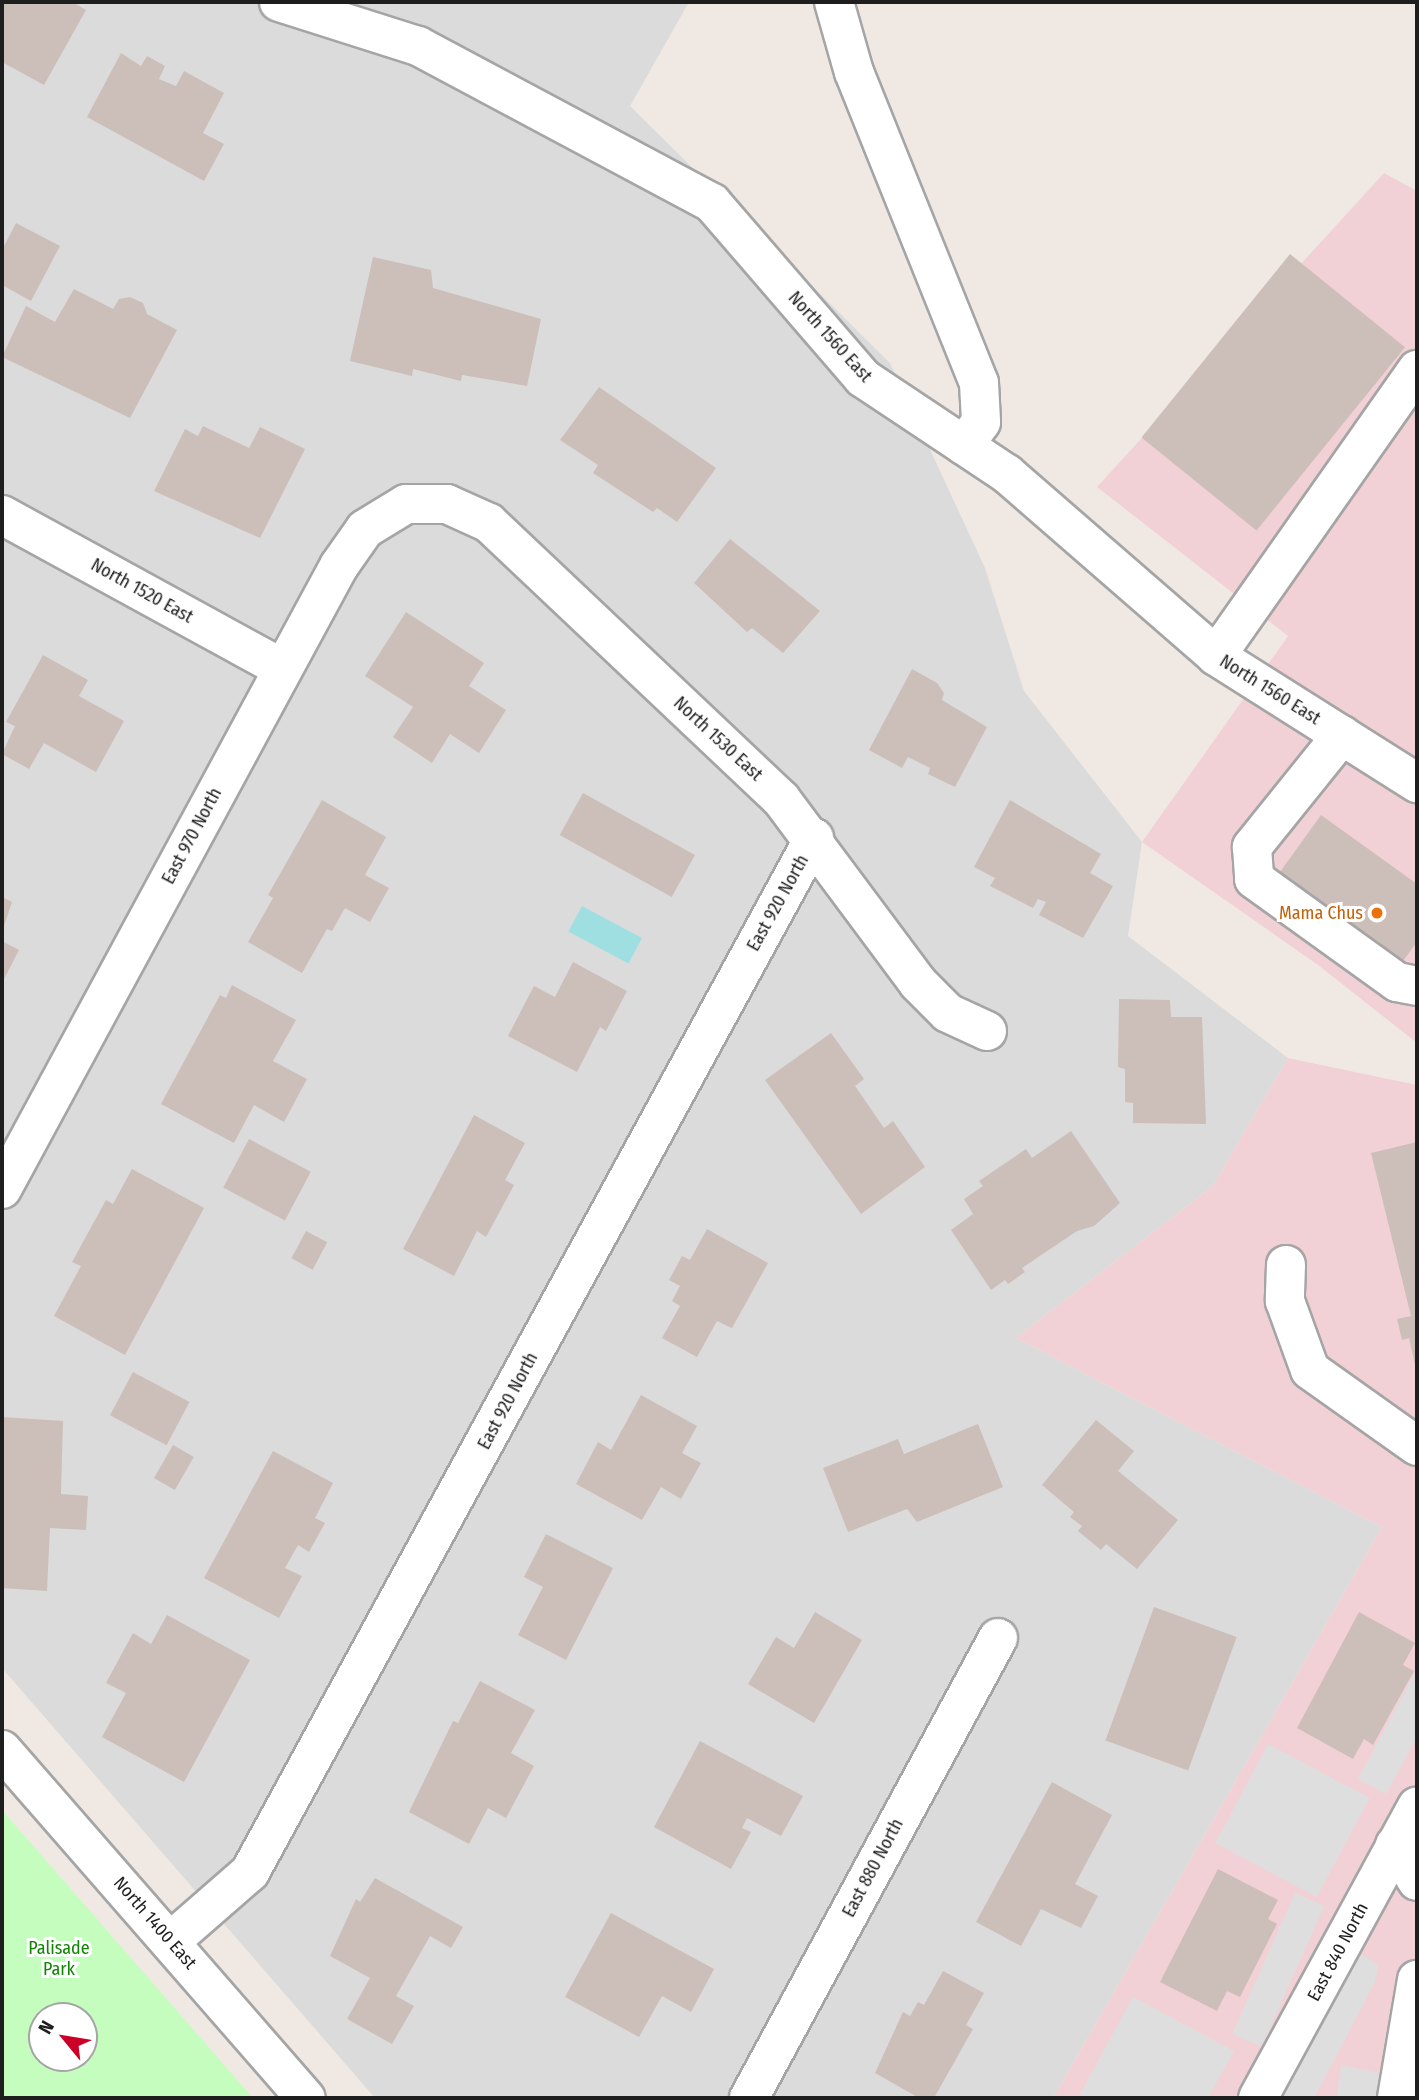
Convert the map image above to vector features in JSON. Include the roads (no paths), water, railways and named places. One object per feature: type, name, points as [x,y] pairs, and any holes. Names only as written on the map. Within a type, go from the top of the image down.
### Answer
[{"type":"street","name":"North 1560 East","points":[[279,2],[418,46],[712,203],[863,378],[1007,474],[1216,656],[1342,736],[1412,768]]},
{"type":"street","points":[[834,2],[854,72],[979,383],[981,422],[964,445]]},
{"type":"street","points":[[1216,656],[1417,370]]},
{"type":"street","name":"North 1530 East","points":[[407,504],[447,503],[489,523],[781,799],[814,838],[918,983],[948,1013],[987,1031]]},
{"type":"street","name":"East 970 North","points":[[2,1189],[282,668],[365,529],[407,504]]},
{"type":"street","name":"North 1520 East","points":[[2,515],[282,668]]},
{"type":"street","points":[[1342,736],[1252,847],[1254,879],[1397,982],[1417,986]]},
{"type":"street","name":"East 920 North","points":[[172,1941],[250,1872],[814,838]]},
{"type":"street","points":[[1286,1265],[1285,1301],[1310,1370],[1417,1446]]},
{"type":"street","name":"East 880 North","points":[[749,2098],[998,1638]]},
{"type":"street","name":"North 1400 East","points":[[2,1750],[172,1941],[306,2098]]},
{"type":"street","name":"East 840 North","points":[[1258,2098],[1417,1806]]},
{"type":"street","points":[[1395,1846],[1417,1881]]},
{"type":"street","points":[[1397,2098],[1417,1980]]},
{"type":"water","points":[[582,906],[642,938],[628,964],[568,932]]},
{"type":"place","name":"Mama Chus","points":[[1377,913]]},
{"type":"park label","name":"Palisade Park","points":[[59,1959]]}]
